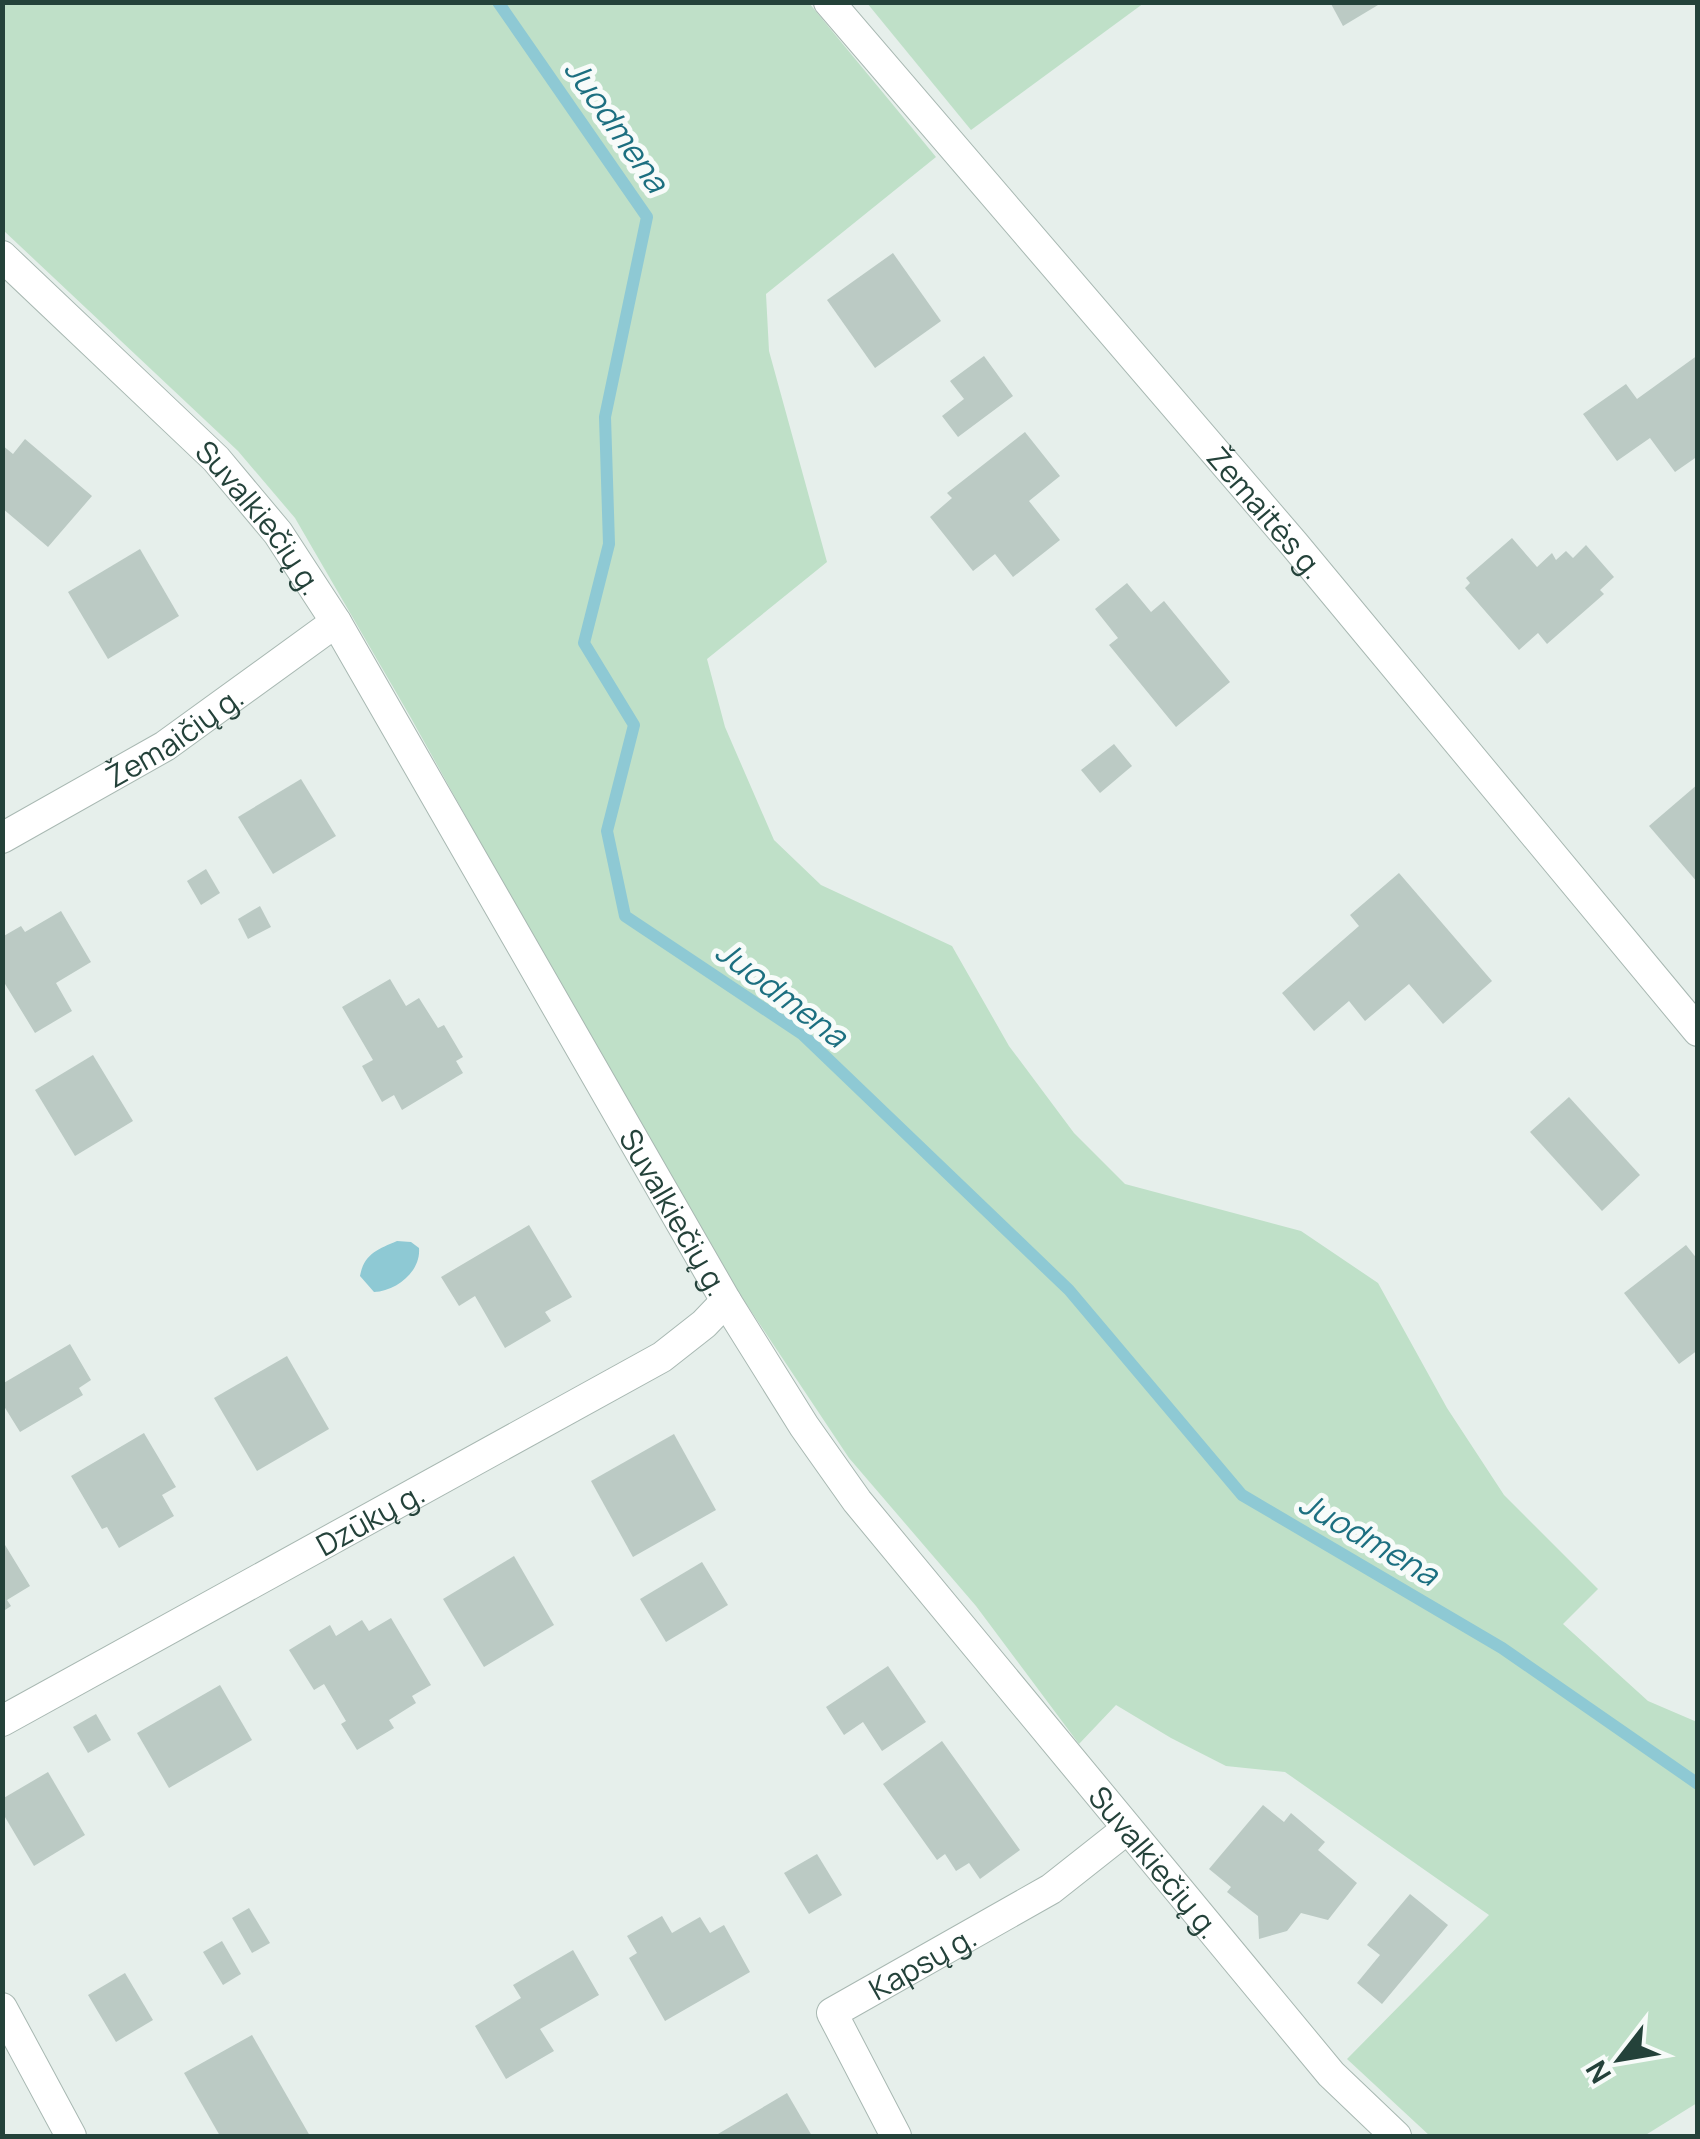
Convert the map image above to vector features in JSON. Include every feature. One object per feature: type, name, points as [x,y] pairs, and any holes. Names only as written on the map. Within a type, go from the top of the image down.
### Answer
[{"type":"street","name":"Žemaitės g.","points":[[829,2],[1294,544],[1698,1031]]},
{"type":"street","name":"Suvalkiečių g.","points":[[2,256],[216,459],[278,533],[336,622],[726,1301],[804,1426],[858,1501],[1127,1830],[1331,2074],[1396,2136]]},
{"type":"street","name":"Žemaičių g.","points":[[2,838],[165,746],[336,622]]},
{"type":"street","name":"Dzūkų g.","points":[[2,1721],[662,1358],[726,1301]]},
{"type":"street","name":"Kapsų g.","points":[[896,2136],[832,2013],[1050,1889],[1127,1830]]},
{"type":"street","points":[[2,2008],[71,2136]]},
{"type":"green space","points":[[2,3],[809,3],[936,157],[766,294],[769,351],[827,562],[707,659],[725,727],[774,840],[821,885],[952,946],[1009,1046],[1074,1133],[1125,1184],[1301,1231],[1378,1283],[1447,1408],[1504,1495],[1598,1589],[1563,1624],[1648,1701],[1697,1722],[1697,2103],[1644,2136],[1430,2136],[1347,2059],[1489,1915],[1285,1772],[1226,1766],[1116,1705],[1079,1744],[976,1606],[849,1458],[739,1293],[295,518],[238,451],[3,230]]},
{"type":"green space","points":[[867,3],[1144,3],[971,130]]},
{"type":"water","points":[[397,1241],[411,1242],[419,1248],[416,1264],[399,1284],[374,1292],[360,1276],[365,1262],[373,1253]]},
{"type":"building","points":[[1330,2],[1383,2],[1343,26]]},
{"type":"building","points":[[893,253],[941,321],[875,368],[827,300]]},
{"type":"building","points":[[1698,355],[1698,456],[1675,472],[1650,438],[1617,461],[1583,414],[1626,384],[1637,399]]},
{"type":"building","points":[[984,356],[1013,396],[958,437],[942,416],[964,399],[950,381]]},
{"type":"building","points":[[1025,432],[1060,476],[1029,501],[1060,540],[1013,577],[995,554],[973,571],[930,517],[952,498],[947,493]]},
{"type":"building","points":[[25,439],[92,496],[48,547],[2,508],[2,445],[13,454]]},
{"type":"building","points":[[1512,538],[1537,567],[1552,553],[1556,560],[1566,551],[1573,558],[1586,545],[1614,577],[1600,590],[1604,594],[1547,644],[1538,633],[1519,650],[1465,588],[1470,583],[1466,578]]},
{"type":"building","points":[[140,549],[179,616],[108,659],[68,592]]},
{"type":"building","points":[[1127,583],[1151,612],[1164,601],[1230,682],[1176,727],[1109,645],[1118,638],[1095,609]]},
{"type":"building","points":[[1114,744],[1132,766],[1100,793],[1081,770]]},
{"type":"building","points":[[301,779],[336,836],[273,874],[238,817]]},
{"type":"building","points":[[1698,784],[1698,883],[1649,826]]},
{"type":"building","points":[[206,869],[220,893],[201,905],[187,881]]},
{"type":"building","points":[[1399,873],[1492,981],[1443,1024],[1409,984],[1365,1021],[1349,1001],[1314,1031],[1282,993],[1359,926],[1350,915]]},
{"type":"building","points":[[260,906],[271,927],[248,939],[238,919]]},
{"type":"building","points":[[61,911],[91,962],[56,983],[72,1011],[35,1033],[2,979],[2,937],[21,926],[25,932]]},
{"type":"building","points":[[390,979],[406,1006],[419,998],[438,1028],[444,1025],[463,1057],[456,1061],[463,1073],[402,1110],[394,1095],[382,1102],[362,1066],[373,1060],[342,1007]]},
{"type":"building","points":[[93,1055],[133,1121],[75,1156],[35,1090]]},
{"type":"building","points":[[1569,1097],[1640,1175],[1602,1211],[1530,1132]]},
{"type":"building","points":[[529,1225],[572,1297],[545,1312],[551,1321],[505,1348],[475,1296],[459,1306],[441,1277]]},
{"type":"building","points":[[1686,1245],[1698,1260],[1698,1350],[1679,1364],[1624,1293]]},
{"type":"building","points":[[70,1344],[91,1380],[79,1388],[83,1395],[20,1432],[2,1403],[2,1384]]},
{"type":"building","points":[[287,1356],[329,1429],[257,1471],[214,1398]]},
{"type":"building","points":[[144,1433],[176,1487],[162,1495],[174,1516],[119,1548],[107,1527],[102,1529],[71,1476]]},
{"type":"building","points":[[674,1434],[716,1510],[633,1557],[591,1481]]},
{"type":"building","points":[[2,1540],[30,1586],[7,1600],[11,1606],[2,1612]]},
{"type":"building","points":[[514,1556],[554,1625],[484,1667],[443,1599]]},
{"type":"building","points":[[702,1562],[728,1605],[666,1642],[640,1599]]},
{"type":"building","points":[[391,1618],[431,1685],[412,1696],[416,1703],[389,1720],[394,1728],[357,1750],[341,1724],[346,1721],[324,1684],[314,1690],[289,1650],[330,1625],[336,1636],[362,1620],[369,1631]]},
{"type":"building","points":[[888,1666],[926,1722],[882,1751],[863,1722],[844,1735],[826,1707]]},
{"type":"building","points":[[220,1685],[252,1740],[169,1788],[137,1733]]},
{"type":"building","points":[[96,1714],[111,1740],[88,1753],[73,1727]]},
{"type":"building","points":[[942,1741],[1020,1850],[980,1879],[969,1863],[956,1871],[945,1854],[937,1860],[883,1784]]},
{"type":"building","points":[[48,1772],[85,1835],[34,1866],[2,1812],[2,1799]]},
{"type":"building","points":[[1263,1805],[1284,1822],[1291,1813],[1325,1842],[1318,1850],[1357,1883],[1328,1920],[1301,1913],[1287,1931],[1259,1939],[1258,1916],[1227,1892],[1231,1887],[1209,1869]]},
{"type":"building","points":[[817,1854],[842,1895],[809,1914],[784,1873]]},
{"type":"building","points":[[1410,1894],[1448,1925],[1382,2004],[1357,1983],[1380,1955],[1367,1945]]},
{"type":"building","points":[[249,1908],[270,1943],[252,1953],[232,1918]]},
{"type":"building","points":[[662,1916],[672,1933],[700,1917],[710,1933],[724,1925],[750,1972],[665,2021],[629,1958],[637,1953],[627,1936]]},
{"type":"building","points":[[222,1941],[241,1974],[223,1985],[203,1952]]},
{"type":"building","points":[[573,1950],[599,1995],[540,2029],[554,2051],[506,2079],[475,2026],[521,1998],[513,1985]]},
{"type":"building","points":[[125,1973],[153,2020],[116,2042],[88,1995]]},
{"type":"building","points":[[252,2035],[310,2136],[220,2136],[184,2073]]},
{"type":"building","points":[[787,2093],[812,2136],[719,2136],[718,2134]]},
{"type":"waterway","name":"Juodmena","points":[[498,2],[647,217],[605,417],[609,544],[584,643],[634,725],[607,831],[625,916],[802,1034],[1069,1290],[1242,1495],[1502,1648],[1698,1784]]}]
